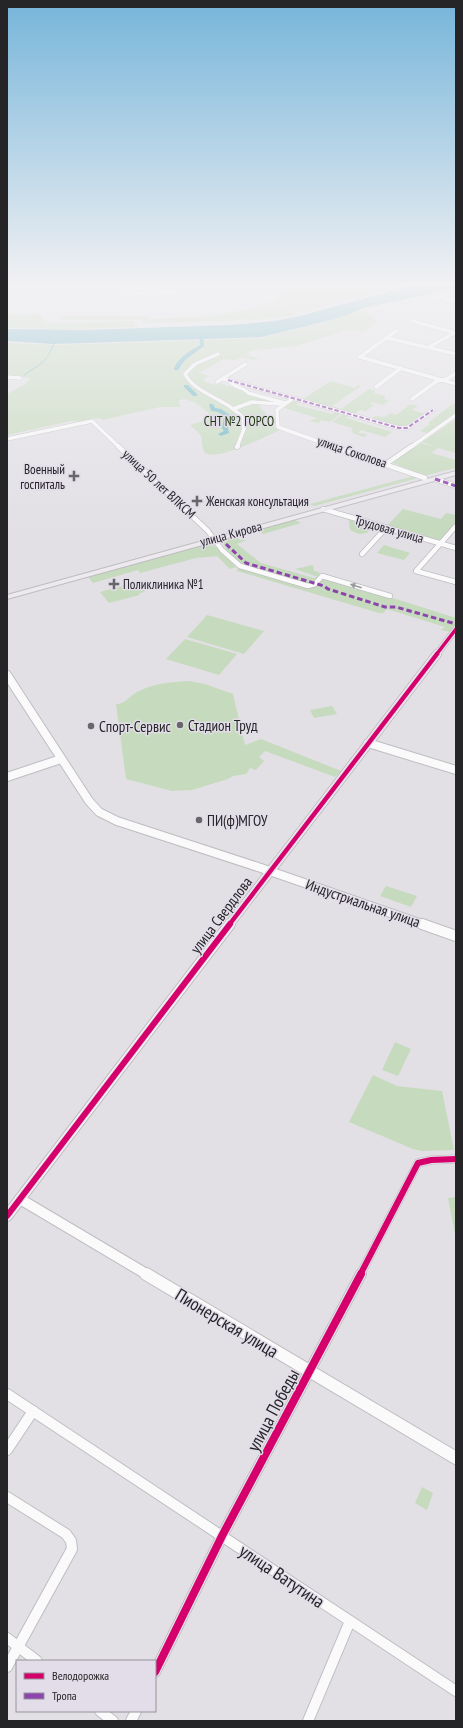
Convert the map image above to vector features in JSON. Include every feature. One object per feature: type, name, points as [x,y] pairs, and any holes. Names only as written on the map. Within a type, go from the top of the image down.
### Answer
[{"type":"main road","name":"улица Кирова","points":[[430,479],[456,470]]},
{"type":"main road","name":"улица Кирова","points":[[7,597],[313,510],[456,473]]},
{"type":"main road","name":"улица Кирова","points":[[313,510],[323,509],[363,497]]},
{"type":"main road","name":"улица Кирова","points":[[7,593],[213,538]]},
{"type":"street","points":[[192,366],[188,368],[185,374],[191,381],[206,394],[233,409],[243,418],[244,422],[240,443],[237,447]]},
{"type":"street","points":[[217,382],[243,366]]},
{"type":"street","points":[[392,366],[456,384]]},
{"type":"street","points":[[376,387],[401,368]]},
{"type":"street","points":[[412,400],[437,381],[447,379],[456,373]]},
{"type":"street","points":[[7,377],[20,378]]},
{"type":"street","points":[[222,379],[400,428],[407,428],[433,410]]},
{"type":"street","points":[[228,380],[230,384],[246,390],[248,393],[284,404]]},
{"type":"street","points":[[233,409],[252,402],[284,404],[292,399]]},
{"type":"street","name":"улица Соколова","points":[[284,404],[277,410],[278,427],[430,479],[456,486]]},
{"type":"street","points":[[386,464],[456,416]]},
{"type":"street","name":"улица 50 лет ВЛКСМ","points":[[7,439],[92,421],[213,538],[232,560],[244,568],[308,586],[315,584],[322,576],[390,596]]},
{"type":"street","name":"Трудовая улица","points":[[323,509],[456,548]]},
{"type":"street","points":[[456,526],[416,570],[456,582]]},
{"type":"street","points":[[362,554],[386,528]]},
{"type":"street","name":"улица Свердлова","points":[[7,1216],[456,629]]},
{"type":"street","name":"Индустриальная улица","points":[[7,675],[89,801],[99,812],[110,819],[270,871],[456,936]]},
{"type":"street","points":[[368,743],[456,770]]},
{"type":"street","points":[[7,777],[61,759]]},
{"type":"street","name":"улица Победы","points":[[156,1670],[222,1536],[310,1372],[418,1163],[431,1160],[456,1159]]},
{"type":"street","name":"Пионерская улица","points":[[20,1199],[456,1458]]},
{"type":"street","name":"улица Ватутина","points":[[7,1394],[456,1691]]},
{"type":"street","points":[[7,1450],[33,1411]]},
{"type":"street","points":[[7,1497],[66,1534],[70,1538],[72,1544],[72,1549],[7,1666]]},
{"type":"street","points":[[308,1721],[350,1621]]},
{"type":"street","points":[[7,1638],[36,1660]]},
{"type":"street","points":[[101,1712],[113,1721]]},
{"type":"street","points":[[131,1721],[136,1712]]},
{"type":"green space","name":"СНТ №2 ГОРСО","points":[[7,366],[212,366],[199,373],[209,376],[203,379],[205,380],[204,381],[214,385],[219,383],[269,399],[259,406],[265,412],[268,423],[280,430],[255,442],[233,450],[214,455],[207,454],[203,450],[201,435],[190,425],[213,418],[200,406],[192,401],[183,399],[178,401],[181,407],[160,407],[102,420],[101,418],[71,421],[7,435],[7,394],[27,383],[30,378],[7,376]]},
{"type":"green space","points":[[331,381],[354,388],[358,385],[361,386],[332,406],[341,409],[369,389],[376,391],[374,393],[386,396],[383,399],[389,401],[383,405],[371,402],[370,403],[374,405],[366,411],[360,410],[353,415],[303,399]]},
{"type":"green space","points":[[290,400],[299,402],[296,405],[332,414],[336,412],[342,413],[330,422],[321,420],[319,423],[309,421],[317,418],[281,407]]},
{"type":"green space","points":[[411,404],[418,406],[412,410],[426,414],[407,428],[399,428],[370,420],[375,416],[385,417],[391,413],[396,415]]},
{"type":"green space","points":[[453,404],[456,404],[456,414],[428,433],[420,431],[430,424],[428,423]]},
{"type":"green space","points":[[343,414],[349,415],[346,418],[392,432],[385,437],[361,430],[358,433],[368,434],[364,437],[352,433],[354,432],[351,431],[353,428],[332,422]]},
{"type":"green space","points":[[456,419],[456,453],[422,442]]},
{"type":"green space","points":[[421,443],[438,448],[431,453],[456,460],[456,468],[423,476],[393,463]]},
{"type":"green space","points":[[414,476],[416,477],[415,479],[314,506],[310,504]]},
{"type":"green space","points":[[403,509],[441,519],[446,513],[456,515],[456,523],[439,541],[386,527]]},
{"type":"green space","points":[[295,520],[301,523],[263,534],[260,531],[246,535],[243,534]]},
{"type":"green space","points":[[349,520],[373,527],[367,533],[359,534],[350,530]]},
{"type":"green space","points":[[236,536],[240,540],[247,540],[237,544],[261,563],[314,578],[318,577],[295,569],[313,565],[314,571],[319,572],[320,575],[456,618],[456,627],[451,632],[441,630],[445,627],[387,609],[383,613],[379,613],[237,571],[239,564],[225,550],[226,549],[223,543],[225,540]]},
{"type":"green space","points":[[211,543],[236,567],[230,569],[217,556],[196,558],[140,573],[138,570],[93,583],[89,578],[89,577]]},
{"type":"green space","points":[[384,545],[410,553],[404,560],[377,553]]},
{"type":"green space","points":[[137,582],[145,592],[139,593],[140,595],[109,603],[100,592]]},
{"type":"green space","points":[[207,615],[264,631],[244,654],[187,637]]},
{"type":"green space","points":[[185,639],[237,654],[219,675],[166,659]]},
{"type":"green space","name":"Стадион Труд","points":[[189,681],[205,684],[233,694],[245,745],[261,739],[341,771],[335,777],[265,751],[259,757],[264,761],[256,770],[250,768],[246,774],[233,776],[228,779],[192,790],[172,791],[126,779],[116,704],[122,703],[143,689],[156,685]]},
{"type":"green space","points":[[332,706],[337,714],[314,718],[310,710]]},
{"type":"green space","points":[[386,886],[417,896],[411,907],[380,896]]},
{"type":"green space","points":[[395,1042],[411,1049],[398,1076],[382,1070]]},
{"type":"green space","points":[[373,1075],[397,1086],[442,1091],[454,1150],[422,1151],[413,1149],[349,1122]]},
{"type":"green space","points":[[456,1197],[456,1239],[448,1198]]},
{"type":"green space","points":[[422,1487],[433,1493],[427,1510],[415,1503]]},
{"type":"waterway","points":[[24,375],[38,366]]},
{"type":"waterway","points":[[176,369],[178,366]]},
{"type":"waterway","points":[[186,386],[195,395]]},
{"type":"waterway","points":[[211,405],[213,410],[219,410],[227,415],[225,428],[227,432],[221,434]]},
{"type":"marked path","points":[[228,380],[399,428],[407,428],[433,410]]},
{"type":"marked path","points":[[435,479],[456,486]]},
{"type":"marked path","points":[[226,544],[246,563],[324,586],[328,589],[385,607],[396,607],[456,624]]},
{"type":"cycle path","points":[[7,1216],[456,629]]},
{"type":"cycle path","points":[[156,1670],[222,1536],[310,1372],[418,1163],[431,1160],[456,1159]]},
{"type":"place","name":"Военный госпиталь","points":[[74,476]]},
{"type":"place","name":"Женская консультация","points":[[197,501]]},
{"type":"place","name":"Поликлиника №1","points":[[114,584]]},
{"type":"place","name":"Стадион Труд","points":[[180,725]]},
{"type":"place","name":"Спорт-Сервис","points":[[91,726]]},
{"type":"place","name":"ПИ(ф)МГОУ","points":[[199,820]]}]
